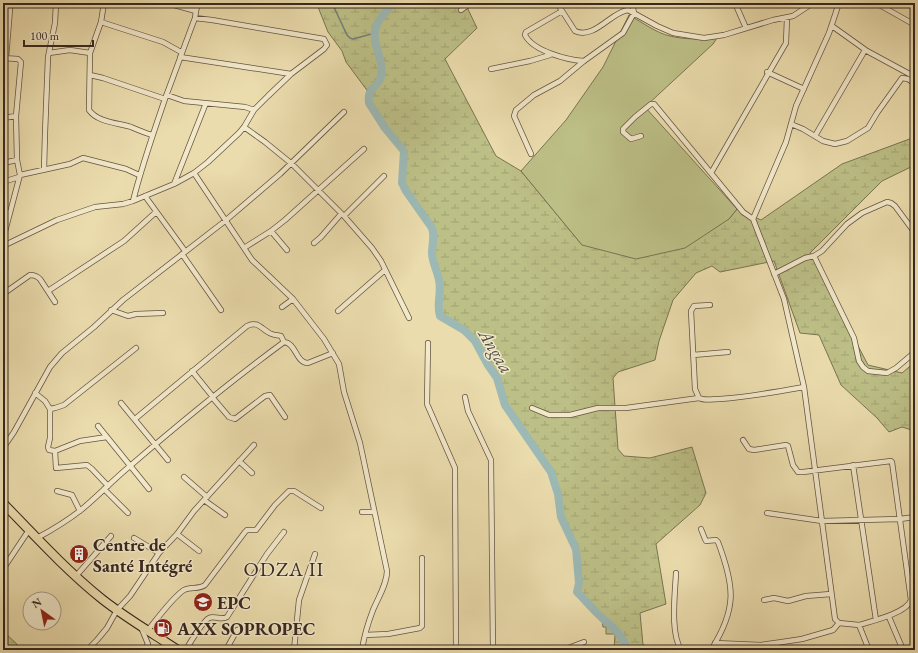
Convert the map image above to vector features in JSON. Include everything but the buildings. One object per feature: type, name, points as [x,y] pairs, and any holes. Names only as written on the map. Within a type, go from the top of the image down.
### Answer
[{"type":"highway","points":[[3,503],[76,576],[117,610],[174,649]]},
{"type":"street","points":[[44,170],[44,133],[48,53],[55,24],[56,3]]},
{"type":"street","points":[[104,3],[101,22],[90,53],[89,110],[92,114],[100,118],[131,127],[152,136]]},
{"type":"street","points":[[167,3],[196,11]]},
{"type":"street","points":[[133,201],[139,175],[180,55],[195,18],[198,3]]},
{"type":"street","points":[[461,10],[471,3]]},
{"type":"street","points":[[557,3],[575,31],[584,34],[625,10],[628,10],[673,33],[704,38],[718,36],[773,20],[787,18],[793,16],[813,3]]},
{"type":"street","points":[[531,154],[514,113],[534,96],[560,81],[584,61],[623,33],[634,13],[632,3]]},
{"type":"street","points":[[735,3],[746,28]]},
{"type":"street","points":[[753,219],[786,142],[796,106],[832,26],[839,3]]},
{"type":"street","points":[[876,3],[915,25]]},
{"type":"street","points":[[3,239],[19,176],[16,116],[21,62],[18,59],[4,58],[10,9]]},
{"type":"street","points":[[562,11],[526,32],[525,35],[528,41],[550,55],[584,61]]},
{"type":"street","points":[[3,246],[57,220],[95,208],[133,201],[174,184],[194,172],[208,162],[244,128],[254,110],[291,74],[324,49],[327,44],[324,39],[195,18]]},
{"type":"street","points":[[711,173],[767,72],[786,43],[787,18]]},
{"type":"street","points":[[101,22],[162,42],[180,55],[291,74]]},
{"type":"street","points":[[832,26],[864,50],[915,77]]},
{"type":"street","points":[[48,53],[70,50],[90,53]]},
{"type":"street","points":[[815,136],[864,50]]},
{"type":"street","points":[[491,69],[530,61],[550,55]]},
{"type":"street","points":[[767,72],[804,89]]},
{"type":"street","points":[[90,75],[184,101],[245,107],[254,110]]},
{"type":"street","points":[[791,124],[804,129],[823,141],[835,144],[847,141],[868,128],[902,78],[908,79],[915,84]]},
{"type":"street","points":[[174,184],[206,103]]},
{"type":"street","points":[[641,136],[631,139],[623,132],[623,129],[642,111],[651,104],[654,104],[743,212],[753,219],[784,299],[804,387],[816,470],[833,612],[838,623]]},
{"type":"street","points":[[3,448],[14,432],[50,367],[62,353],[94,327],[111,310],[225,221],[292,164],[344,112]]},
{"type":"street","points":[[3,118],[16,116]]},
{"type":"street","points":[[244,128],[265,142],[292,164],[343,215],[379,256],[409,318]]},
{"type":"street","points":[[244,248],[271,231],[364,149]]},
{"type":"street","points":[[6,181],[19,176],[70,164],[83,158],[126,169],[139,175]]},
{"type":"street","points":[[3,163],[17,160]]},
{"type":"street","points":[[194,172],[252,260],[293,299],[334,353],[339,364],[344,392],[360,443],[387,574],[365,634],[362,650]]},
{"type":"street","points":[[314,243],[384,176]]},
{"type":"street","points":[[145,196],[184,252],[221,310]]},
{"type":"street","points":[[774,274],[822,251],[846,224],[862,213],[887,202],[895,206],[915,233]]},
{"type":"street","points":[[48,290],[124,241],[156,212]]},
{"type":"street","points":[[271,231],[287,250]]},
{"type":"street","points":[[814,256],[854,338],[859,361],[863,368],[868,371],[887,373],[896,368],[915,352]]},
{"type":"street","points":[[338,311],[385,270]]},
{"type":"street","points":[[3,294],[30,275],[34,275],[40,279],[55,302]]},
{"type":"street","points":[[282,307],[293,299]]},
{"type":"street","points":[[699,398],[695,389],[691,311],[694,306],[710,305]]},
{"type":"street","points":[[111,310],[128,316],[136,314],[163,313]]},
{"type":"street","points":[[135,419],[251,324],[259,325],[268,332],[281,336],[284,342],[289,344],[304,363],[308,363],[334,353]]},
{"type":"street","points":[[37,538],[58,526],[80,510],[212,397],[284,342]]},
{"type":"street","points":[[428,343],[427,404],[455,468],[456,650]]},
{"type":"street","points":[[50,409],[64,405],[136,348]]},
{"type":"street","points":[[693,355],[728,352]]},
{"type":"street","points":[[192,371],[229,417],[235,419],[265,396],[270,395],[285,417]]},
{"type":"street","points":[[532,408],[549,415],[570,415],[598,408],[626,408],[699,398],[703,400],[768,394],[804,387]]},
{"type":"street","points":[[35,393],[45,401],[50,409],[49,450],[55,451],[80,441],[107,437]]},
{"type":"street","points":[[465,397],[468,411],[490,460],[493,650]]},
{"type":"street","points":[[121,403],[168,460]]},
{"type":"street","points":[[98,426],[149,489]]},
{"type":"street","points":[[743,440],[749,449],[754,450],[786,445],[788,446],[793,465],[798,472],[892,462],[913,593],[910,603],[889,617],[860,625],[838,623]]},
{"type":"street","points":[[87,650],[108,628],[117,610],[130,596],[159,553],[177,534],[194,511],[254,445]]},
{"type":"street","points":[[55,451],[56,468],[87,465],[92,469],[128,513]]},
{"type":"street","points":[[239,461],[252,473]]},
{"type":"street","points":[[853,465],[876,620]]},
{"type":"street","points":[[184,477],[205,499],[225,515]]},
{"type":"street","points":[[57,491],[72,495],[80,510]]},
{"type":"street","points":[[148,630],[183,590],[188,588],[199,588],[205,585],[245,532],[247,530],[254,531],[259,528],[275,505],[290,491],[294,491],[321,508]]},
{"type":"street","points":[[362,512],[373,512]]},
{"type":"street","points":[[767,513],[793,518],[822,521],[900,519],[915,517]]},
{"type":"street","points":[[701,529],[706,541],[716,540],[718,542],[726,564],[730,587],[730,606],[726,621],[720,637],[711,650]]},
{"type":"street","points":[[3,569],[29,530]]},
{"type":"street","points":[[186,650],[206,620],[214,617],[223,619],[227,617],[267,554],[284,532]]},
{"type":"street","points":[[177,534],[199,551]]},
{"type":"street","points":[[76,576],[111,536]]},
{"type":"street","points":[[134,538],[159,553]]},
{"type":"street","points":[[294,650],[298,600],[315,554]]},
{"type":"street","points":[[365,634],[388,634],[420,628],[422,626],[422,558]]},
{"type":"street","points":[[676,573],[674,627],[675,637],[681,650]]},
{"type":"street","points":[[764,600],[774,598],[788,601],[806,596],[831,594]]},
{"type":"street","points":[[889,617],[903,650]]},
{"type":"street","points":[[715,643],[762,645],[795,640],[833,630],[838,623]]},
{"type":"street","points":[[860,625],[869,650]]},
{"type":"street","points":[[140,626],[148,644],[145,649],[159,650]]},
{"type":"street","points":[[226,650],[237,630],[242,629],[246,631]]},
{"type":"street","points":[[563,650],[584,642]]},
{"type":"green space","points":[[313,3],[465,3],[477,28],[445,59],[496,156],[521,171],[582,245],[729,219],[737,209],[761,220],[842,164],[915,137],[915,165],[882,181],[810,253],[868,365],[902,373],[915,362],[915,431],[902,427],[889,432],[877,418],[841,385],[819,335],[800,333],[774,261],[720,272],[712,266],[696,273],[673,300],[659,341],[655,360],[618,372],[613,378],[618,449],[624,456],[650,458],[692,447],[706,493],[700,505],[656,544],[666,604],[640,613],[643,645],[661,650],[614,650],[615,634],[606,634],[606,627],[603,627],[602,620],[577,592],[579,583],[576,549],[561,517],[558,494],[551,472],[505,405],[497,378],[475,341],[464,330],[440,316],[438,310],[440,281],[433,262],[432,254],[434,232],[429,222],[406,191],[402,183],[404,151],[385,128],[369,103],[369,93],[346,62],[342,51],[328,32],[318,7]]},
{"type":"green space","points":[[629,15],[665,35],[688,39],[717,38],[713,44],[645,107],[737,209],[729,219],[685,248],[636,259],[582,245],[521,171],[566,120],[603,67]]},
{"type":"green space","points":[[3,631],[21,648],[22,650],[3,650]]},
{"type":"waterway","points":[[332,3],[347,35],[350,38],[353,39],[375,33]]},
{"type":"waterway","name":"Angaa","points":[[393,3],[376,26],[375,40],[382,73],[380,79],[369,94],[369,103],[385,128],[404,151],[402,183],[432,228],[432,256],[440,284],[440,316],[464,330],[475,341],[497,378],[505,405],[551,472],[558,494],[561,517],[576,549],[579,583],[577,592],[619,634],[627,650]]},
{"type":"place","name":"Centre de Santé Intégré","points":[[79,554]]},
{"type":"place","name":"EPC","points":[[203,602]]},
{"type":"place","name":"AXX SOPROPEC","points":[[163,628]]},
{"type":"district","name":"ODZA II","points":[[284,569]]}]
